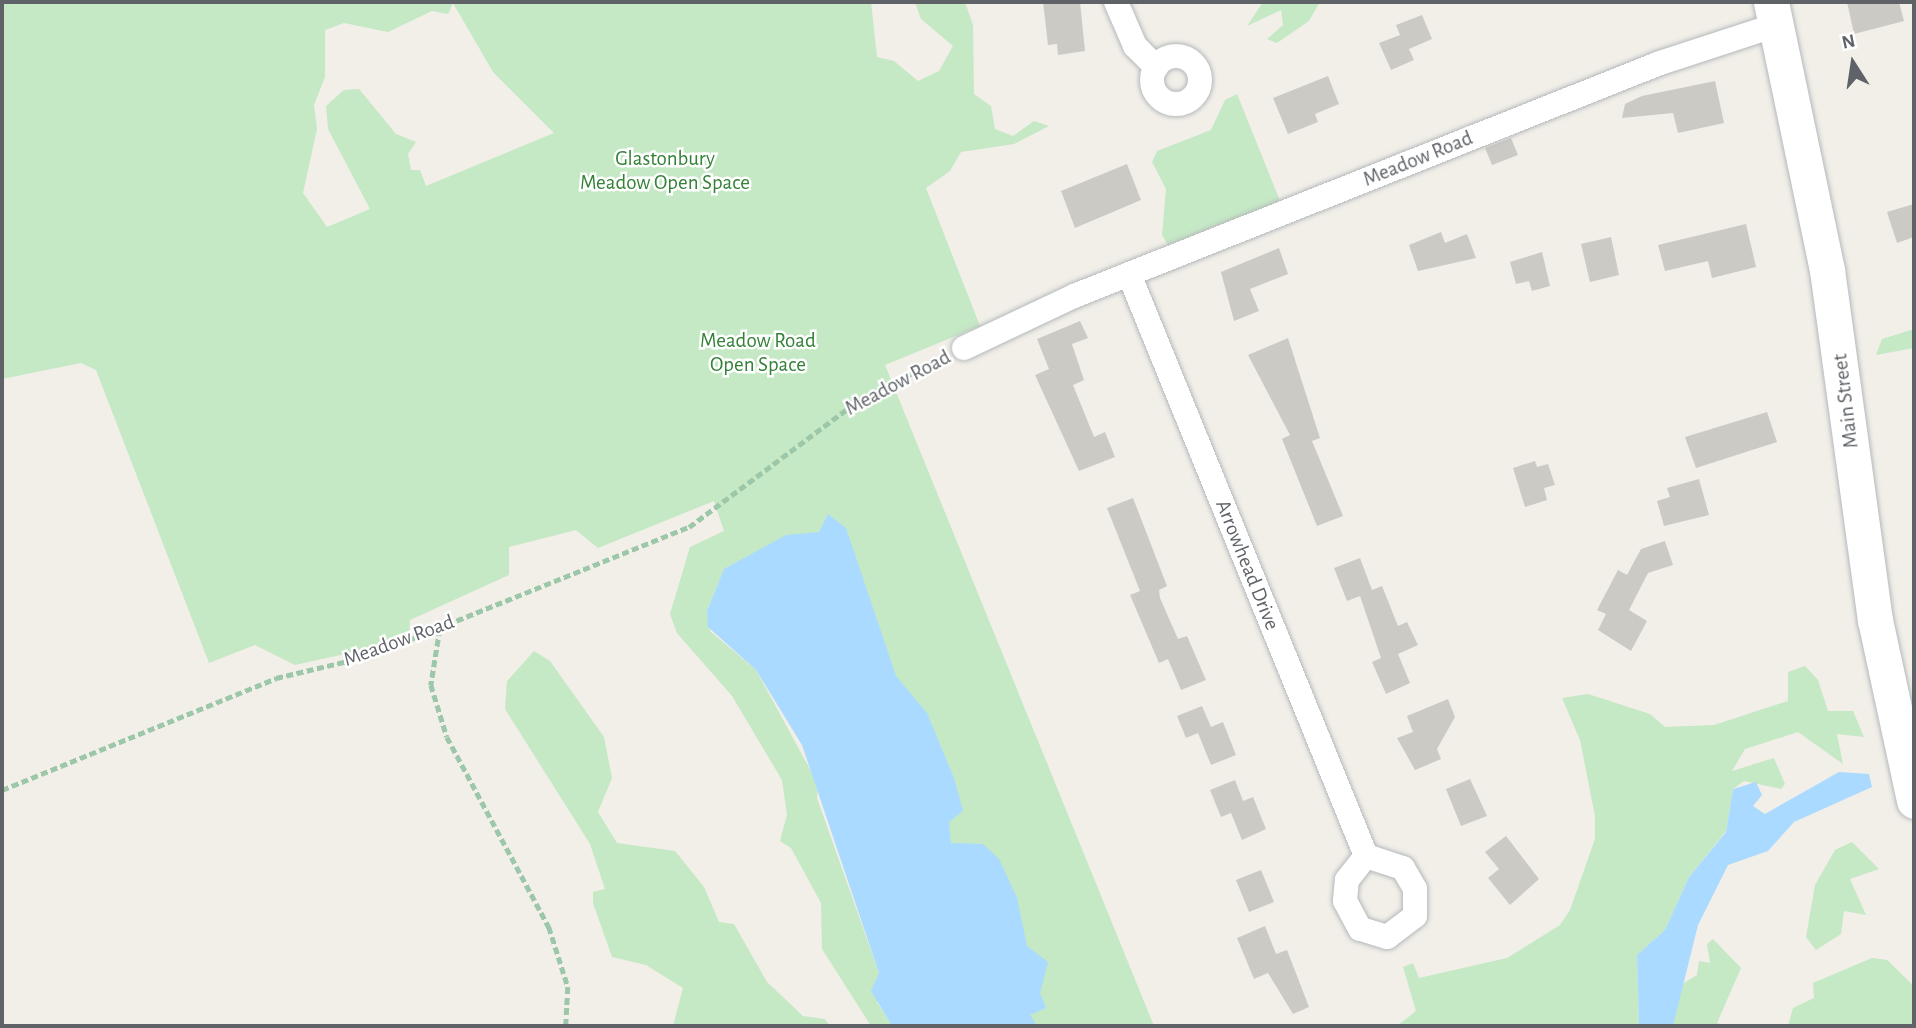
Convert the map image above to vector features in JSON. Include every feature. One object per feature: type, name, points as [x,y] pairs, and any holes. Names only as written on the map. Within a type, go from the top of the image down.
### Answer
[{"type":"main road","name":"Main Street","points":[[1773,13],[1828,270],[1875,620],[1914,801]]},
{"type":"street","points":[[1116,2],[1135,46],[1156,67]]},
{"type":"street","name":"Meadow Road","points":[[964,348],[1129,274],[1683,54],[1773,13]]},
{"type":"street","name":"Arrowhead Drive","points":[[1129,274],[1366,856]]},
{"type":"path","name":"Meadow Road","points":[[2,789],[276,678],[369,656],[715,513],[862,398],[964,348]]},
{"type":"path","points":[[440,628],[431,685],[447,737],[549,927],[568,987],[566,1026]]},
{"type":"green space","points":[[2,2],[871,2],[877,57],[894,61],[918,81],[939,71],[953,46],[921,19],[915,2],[965,2],[973,25],[974,94],[991,106],[995,129],[1013,136],[1034,121],[1049,126],[1014,144],[961,152],[950,171],[926,188],[980,326],[885,365],[1154,1026],[912,1026],[803,715],[724,569],[707,611],[710,631],[756,670],[818,784],[817,798],[879,973],[877,1002],[892,1026],[871,1026],[822,949],[821,903],[791,848],[780,841],[787,815],[782,780],[732,696],[677,633],[670,614],[690,547],[724,531],[714,501],[598,548],[576,530],[509,547],[509,575],[410,620],[409,635],[372,648],[295,665],[255,645],[209,663],[96,370],[81,363],[2,379]],"holes":[[[453,3],[493,72],[554,133],[426,186],[420,170],[411,170],[408,154],[416,142],[396,134],[359,89],[344,90],[326,106],[328,129],[370,209],[327,227],[303,193],[317,129],[314,105],[325,77],[325,30],[344,23],[388,32],[432,11],[448,14]]]},
{"type":"green space","points":[[1263,2],[1320,2],[1309,21],[1277,43],[1267,39],[1283,25],[1281,10],[1247,26]]},
{"type":"green space","points":[[1237,94],[1280,201],[1168,245],[1162,235],[1166,189],[1152,162],[1157,151],[1211,130],[1225,100]]},
{"type":"green space","points":[[1914,329],[1914,348],[1876,355],[1882,339]]},
{"type":"green space","points":[[534,651],[550,661],[604,737],[612,778],[598,812],[617,843],[675,851],[704,887],[719,922],[734,924],[767,982],[803,1016],[825,1019],[830,1026],[673,1026],[683,988],[646,965],[612,957],[593,903],[593,892],[605,889],[590,844],[505,709],[507,681]]},
{"type":"green space","points":[[1805,666],[1818,680],[1828,711],[1853,711],[1864,737],[1837,734],[1843,764],[1798,732],[1745,749],[1732,771],[1774,758],[1785,784],[1781,789],[1744,781],[1733,789],[1726,831],[1689,877],[1665,930],[1637,955],[1639,1026],[1397,1026],[1416,1011],[1403,967],[1413,963],[1419,978],[1507,958],[1560,925],[1570,910],[1595,839],[1595,816],[1580,740],[1562,698],[1588,694],[1650,714],[1665,727],[1714,725],[1788,701],[1788,672]]},
{"type":"green space","points":[[1852,842],[1879,869],[1850,879],[1866,915],[1844,911],[1841,934],[1816,950],[1806,937],[1815,885],[1835,850]]},
{"type":"green space","points":[[1713,939],[1741,968],[1717,1023],[1728,1026],[1673,1026],[1682,984],[1697,975],[1699,961],[1710,963],[1707,944]]},
{"type":"green space","points":[[1872,958],[1887,960],[1914,986],[1914,1026],[1788,1026],[1793,1008],[1814,998],[1813,983]]},
{"type":"water","points":[[828,514],[846,528],[896,676],[927,713],[954,778],[963,811],[949,822],[951,843],[983,844],[999,859],[1017,898],[1027,946],[1048,962],[1040,993],[1046,1008],[1030,1015],[1037,1026],[892,1026],[871,991],[879,973],[802,745],[756,670],[708,627],[707,611],[724,569],[786,535],[819,532]]},
{"type":"water","points":[[1839,772],[1869,774],[1872,787],[1794,822],[1768,851],[1728,865],[1698,925],[1673,1026],[1639,1026],[1637,955],[1665,930],[1689,877],[1726,832],[1733,789],[1756,782],[1762,795],[1753,806],[1765,814]]},
{"type":"building","points":[[1043,2],[1080,2],[1085,51],[1058,55],[1057,44],[1048,45]]},
{"type":"building","points":[[1847,2],[1899,2],[1904,21],[1854,34]]},
{"type":"building","points":[[1422,15],[1432,39],[1409,49],[1414,60],[1391,70],[1379,43],[1400,35],[1396,25]]},
{"type":"building","points":[[1328,76],[1339,104],[1315,114],[1318,122],[1288,134],[1273,98]]},
{"type":"building","points":[[1715,81],[1724,123],[1678,133],[1673,113],[1622,118],[1625,104],[1642,96]]},
{"type":"building","points":[[1511,138],[1518,155],[1492,165],[1485,148]]},
{"type":"building","points":[[1127,164],[1141,200],[1075,228],[1061,191]]},
{"type":"building","points":[[1914,204],[1914,237],[1897,243],[1887,212]]},
{"type":"building","points":[[1746,224],[1756,267],[1712,278],[1708,261],[1665,271],[1658,245]]},
{"type":"building","points":[[1441,232],[1445,243],[1467,234],[1476,258],[1418,271],[1409,245]]},
{"type":"building","points":[[1611,237],[1619,275],[1590,282],[1581,244]]},
{"type":"building","points":[[1279,248],[1288,274],[1250,289],[1259,311],[1234,321],[1221,272]]},
{"type":"building","points":[[1542,252],[1550,286],[1532,291],[1529,281],[1516,284],[1510,262]]},
{"type":"building","points":[[1080,321],[1088,338],[1072,344],[1084,380],[1073,385],[1094,437],[1105,432],[1115,457],[1079,471],[1035,375],[1049,369],[1037,339]]},
{"type":"building","points":[[1288,338],[1320,438],[1312,441],[1343,516],[1317,526],[1282,439],[1290,435],[1248,355]]},
{"type":"building","points":[[1767,412],[1777,442],[1696,468],[1685,437]]},
{"type":"building","points":[[1535,461],[1537,467],[1548,464],[1555,485],[1544,488],[1547,500],[1525,507],[1513,468]]},
{"type":"building","points":[[1699,479],[1709,515],[1664,526],[1657,501],[1670,497],[1667,488]]},
{"type":"building","points":[[1133,498],[1167,586],[1159,590],[1160,598],[1178,639],[1187,636],[1206,680],[1181,690],[1168,659],[1159,663],[1130,595],[1140,591],[1107,508]]},
{"type":"building","points":[[1665,541],[1673,565],[1648,573],[1629,610],[1647,621],[1631,651],[1598,630],[1606,614],[1597,610],[1618,570],[1627,575],[1641,549]]},
{"type":"building","points":[[1360,558],[1372,590],[1382,586],[1398,626],[1407,622],[1418,645],[1398,654],[1410,683],[1386,694],[1372,662],[1381,658],[1360,596],[1347,601],[1334,568]]},
{"type":"building","points":[[1448,699],[1455,717],[1437,749],[1441,759],[1415,770],[1397,738],[1413,732],[1407,716]]},
{"type":"building","points":[[1202,706],[1211,727],[1223,722],[1236,755],[1211,765],[1198,733],[1186,738],[1177,716]]},
{"type":"building","points":[[1470,779],[1487,816],[1461,826],[1446,789]]},
{"type":"building","points":[[1235,780],[1243,801],[1253,797],[1266,829],[1242,840],[1231,813],[1221,817],[1210,790]]},
{"type":"building","points":[[1506,836],[1539,879],[1510,905],[1488,878],[1499,869],[1485,852]]},
{"type":"building","points":[[1261,870],[1274,902],[1249,912],[1236,880]]},
{"type":"building","points":[[1265,926],[1276,954],[1287,950],[1309,1007],[1293,1014],[1268,973],[1254,979],[1237,938]]},
{"type":"park label","name":"Glastonbury Meadow Open Space","points":[[665,171]]},
{"type":"park label","name":"Meadow Road Open Space","points":[[758,353]]}]
